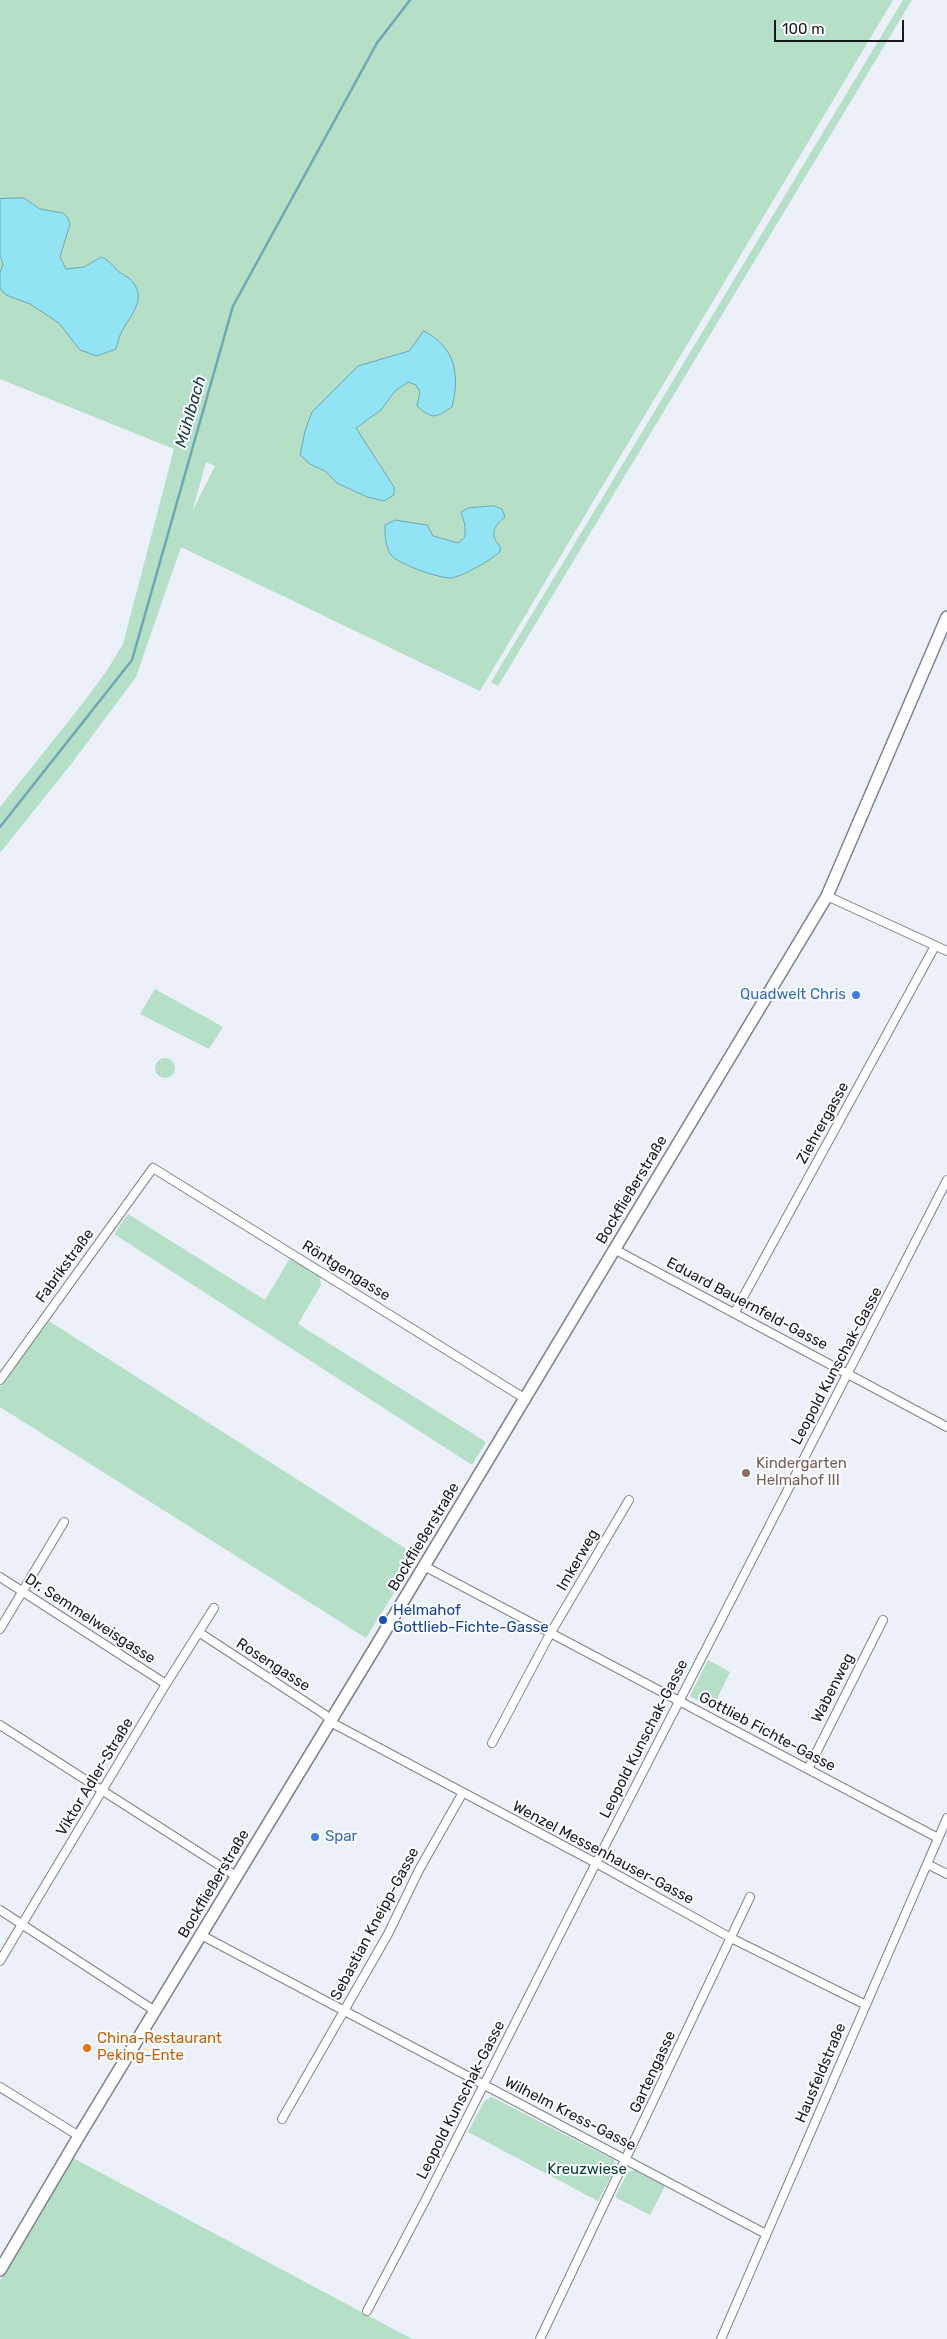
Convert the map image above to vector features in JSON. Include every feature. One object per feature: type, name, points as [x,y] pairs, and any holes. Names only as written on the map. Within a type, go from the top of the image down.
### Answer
[{"type":"main road","name":"Bockfließerstraße","points":[[0,2270],[826,896],[947,616]]},
{"type":"street","points":[[826,896],[947,951]]},
{"type":"street","name":"Ziehrergasse","points":[[735,1312],[936,946]]},
{"type":"street","name":"Fabrikstraße","points":[[0,1380],[153,1168]]},
{"type":"street","name":"Röntgengasse","points":[[153,1168],[524,1398]]},
{"type":"street","name":"Leopold Kunschak-Gasse","points":[[367,2311],[425,2202],[596,1863],[947,1180]]},
{"type":"street","name":"Eduard Bauernfeld-Gasse","points":[[614,1249],[947,1427]]},
{"type":"street","name":"Imkerweg","points":[[550,1634],[629,1500]]},
{"type":"street","points":[[0,1630],[64,1522]]},
{"type":"street","name":"Gottlieb Fichte-Gasse","points":[[424,1566],[938,1838]]},
{"type":"street","name":"Dr. Semmelweisgasse","points":[[0,1577],[166,1684]]},
{"type":"street","name":"Viktor Adler-Straße","points":[[0,1961],[166,1684],[200,1633],[214,1608]]},
{"type":"street","name":"Wabenweg","points":[[808,1769],[883,1620]]},
{"type":"street","name":"Rosengasse","points":[[200,1633],[331,1720]]},
{"type":"street","points":[[492,1743],[550,1634]]},
{"type":"street","name":"Wenzel Messenhauser-Gasse","points":[[331,1720],[336,1725],[462,1794],[596,1863],[731,1938],[866,2005]]},
{"type":"street","points":[[0,1725],[236,1876]]},
{"type":"street","name":"Sebastian Kneipp-Gasse","points":[[282,2119],[388,1934],[419,1870],[462,1794]]},
{"type":"street","name":"Hausfeldstraße","points":[[720,2339],[947,1818]]},
{"type":"street","points":[[927,1864],[947,1874]]},
{"type":"street","name":"Gartengasse","points":[[540,2339],[627,2160],[750,1897]]},
{"type":"street","points":[[0,1910],[155,2011]]},
{"type":"street","name":"Wilhelm Kress-Gasse","points":[[201,1935],[766,2234]]},
{"type":"street","points":[[0,2087],[79,2136]]},
{"type":"green space","points":[[0,0],[893,0],[480,691],[181,547],[136,677],[72,763],[0,853],[0,807],[79,708],[106,672],[123,644],[174,449],[0,379]],"holes":[[[206,462],[215,466],[193,510]]]},
{"type":"green space","points":[[903,0],[912,0],[498,686],[491,682]]},
{"type":"green space","points":[[155,989],[223,1027],[209,1049],[140,1014]]},
{"type":"green space","points":[[165,1058],[172,1061],[175,1068],[172,1075],[165,1078],[158,1075],[155,1068],[158,1061]]},
{"type":"green space","points":[[128,1214],[265,1300],[290,1258],[320,1277],[321,1285],[298,1324],[486,1442],[472,1465],[114,1234]]},
{"type":"green space","points":[[49,1321],[417,1556],[366,1638],[0,1407],[0,1387]]},
{"type":"green space","points":[[708,1660],[730,1672],[712,1709],[690,1696]]},
{"type":"green space","name":"Kreuzwiese","points":[[492,2097],[614,2160],[616,2167],[598,2201],[468,2132],[485,2100]]},
{"type":"green space","points":[[73,2158],[412,2339],[0,2339],[0,2281]]},
{"type":"green space","points":[[634,2170],[665,2186],[650,2215],[615,2197],[628,2172]]},
{"type":"water","points":[[24,198],[40,209],[63,213],[68,218],[70,224],[60,257],[66,269],[84,267],[101,257],[129,278],[135,285],[138,292],[137,305],[121,333],[116,349],[97,356],[80,350],[59,323],[30,304],[6,295],[0,288],[0,273],[3,264],[0,256],[0,199]]},
{"type":"water","points":[[424,331],[443,346],[453,363],[456,384],[452,407],[438,415],[427,414],[417,406],[420,392],[416,385],[408,382],[395,391],[381,410],[356,428],[394,487],[394,495],[384,501],[367,497],[337,483],[325,471],[310,464],[300,455],[305,431],[312,412],[358,366],[409,351]]},
{"type":"water","points":[[494,506],[502,509],[505,517],[494,530],[495,538],[500,546],[500,552],[463,574],[446,578],[429,574],[402,563],[389,552],[385,525],[395,520],[427,525],[433,536],[458,543],[465,537],[465,525],[461,512],[468,508]]},
{"type":"waterway","name":"Mühlbach","points":[[0,827],[132,660],[233,306],[377,43],[410,0]]},
{"type":"place","name":"Quadwelt Chris","points":[[856,995]]},
{"type":"place","name":"Kindergarten Helmahof III","points":[[746,1473]]},
{"type":"place","name":"Helmahof Gottlieb-Fichte-Gasse","points":[[383,1620]]},
{"type":"place","name":"Spar","points":[[315,1837]]},
{"type":"place","name":"China-Restaurant Peking-Ente","points":[[87,2048]]}]
